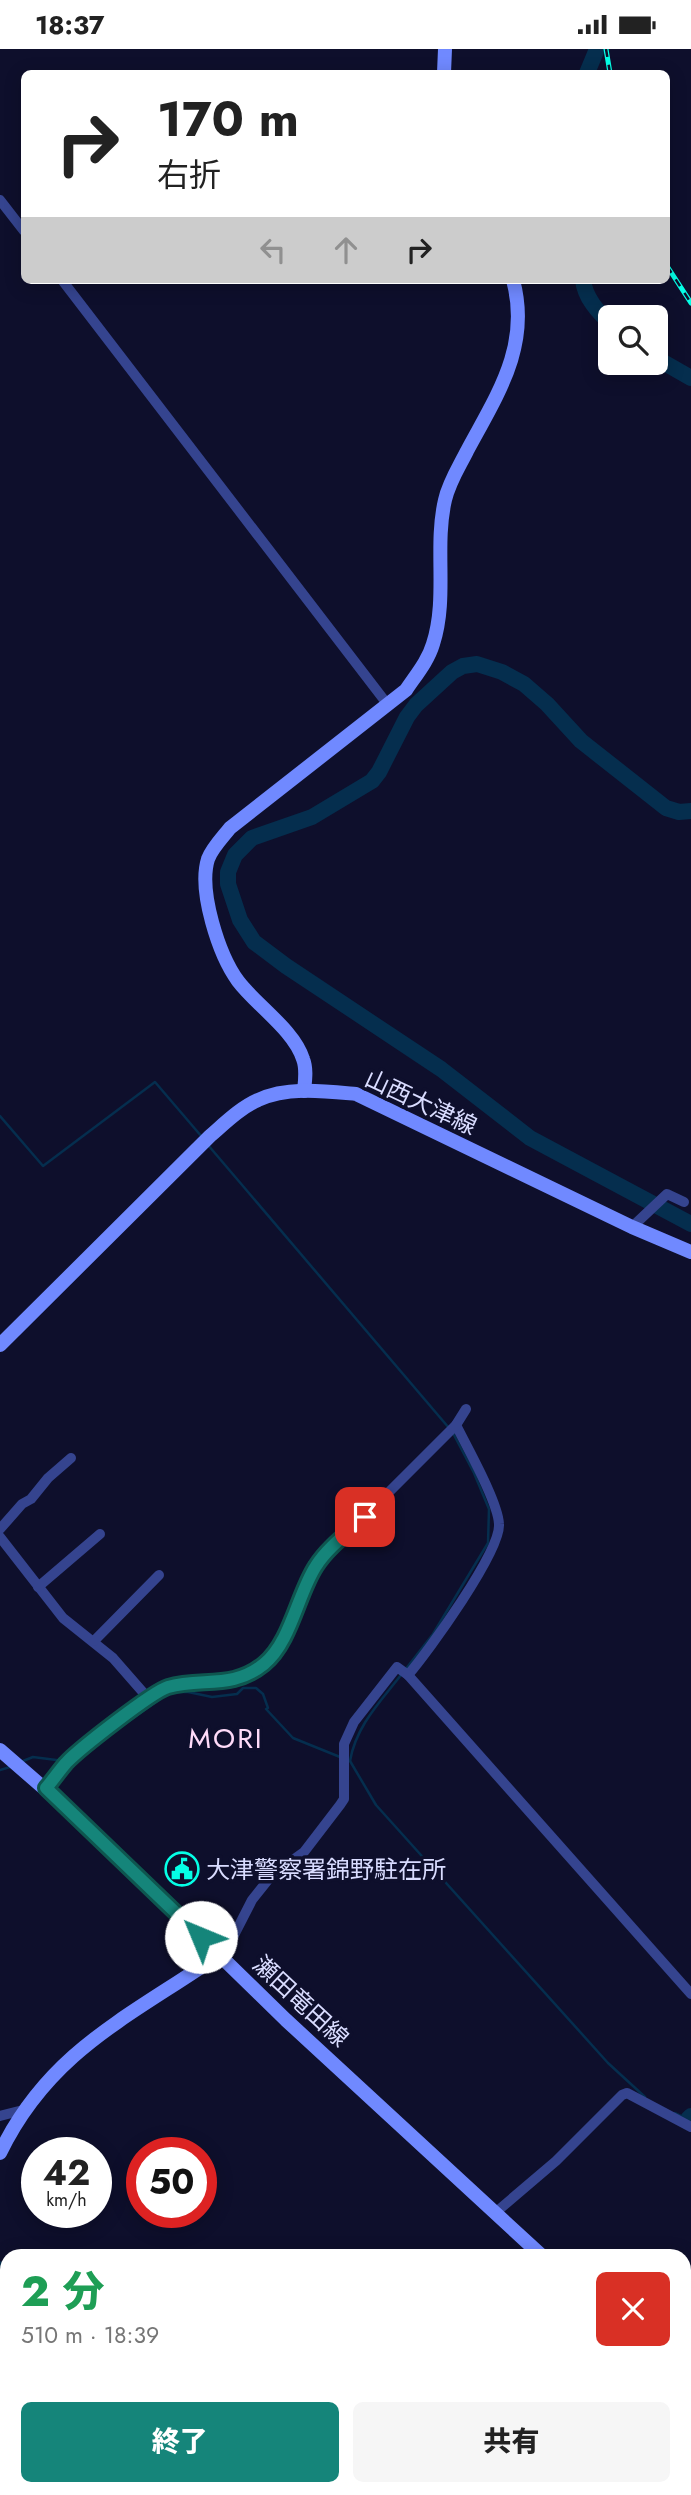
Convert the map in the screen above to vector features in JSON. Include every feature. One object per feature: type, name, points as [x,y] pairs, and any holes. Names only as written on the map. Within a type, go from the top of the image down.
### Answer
[{"type":"main road","points":[[444,70],[445,49]]},
{"type":"main road","points":[[304,1091],[303,1059],[295,1043],[239,983],[229,967],[207,910],[208,857],[230,828],[406,690],[425,664],[440,616],[441,522],[446,498],[453,478],[510,366],[518,338],[519,318],[514,284]]},
{"type":"main road","name":"山西大津線","points":[[0,1345],[209,1137],[258,1100],[278,1094],[304,1091],[356,1094],[632,1227],[691,1252]]},
{"type":"main road","name":"瀬田竜田線","points":[[0,1750],[6,1764],[46,1788],[286,2020],[534,2249]]},
{"type":"main road","points":[[0,2153],[23,2110],[43,2085],[91,2040],[219,1955]]},
{"type":"street","points":[[0,200],[21,227]]},
{"type":"street","points":[[65,284],[388,705]]},
{"type":"street","points":[[632,1227],[667,1194],[684,1202]]},
{"type":"street","points":[[46,1788],[67,1762],[164,1688],[180,1684],[208,1684],[240,1677],[271,1658],[296,1614],[316,1566],[456,1425],[466,1409]]},
{"type":"street","points":[[408,1675],[425,1656],[465,1596],[499,1529],[499,1520],[487,1488],[456,1425]]},
{"type":"street","points":[[0,1529],[48,1478],[71,1458]]},
{"type":"street","points":[[38,1587],[100,1534]]},
{"type":"street","points":[[0,1537],[64,1618],[94,1641],[149,1698]]},
{"type":"street","points":[[94,1641],[159,1575]]},
{"type":"street","points":[[219,1955],[229,1945],[252,1900],[272,1875],[309,1847],[344,1799],[344,1744],[354,1722],[397,1667],[408,1675],[691,1994]]},
{"type":"street","points":[[495,2213],[555,2161],[622,2095],[627,2094],[691,2127]]},
{"type":"street","points":[[0,2116],[23,2110]]},
{"type":"waterway","points":[[588,70],[597,49]]},
{"type":"waterway","points":[[584,284],[589,299],[598,311]]},
{"type":"waterway","points":[[668,365],[691,378]]},
{"type":"waterway","points":[[691,811],[679,812],[666,808],[581,741],[547,704],[524,684],[502,672],[477,664],[463,666],[452,672],[416,705],[372,781],[312,817],[252,838],[235,855],[228,872],[228,884],[240,920],[254,942],[441,1069],[530,1138],[691,1224]]},
{"type":"waterway","points":[[0,1116],[43,1166],[155,1082],[202,1137]]},
{"type":"waterway","points":[[208,1145],[449,1428]]},
{"type":"waterway","points":[[405,1670],[433,1634],[488,1543],[489,1509],[453,1433]]},
{"type":"waterway","points":[[350,1761],[363,1726],[401,1675]]},
{"type":"waterway","points":[[98,1743],[170,1692],[188,1692],[212,1697],[237,1694],[243,1688],[256,1688],[263,1694],[268,1708],[266,1709],[293,1738],[340,1757]]},
{"type":"waterway","points":[[23,1761],[33,1757],[64,1761]]},
{"type":"waterway","points":[[350,1761],[376,1805],[608,2063],[645,2097]]},
{"type":"waterway","points":[[0,1770],[10,1767]]},
{"type":"waterway","points":[[675,2113],[691,2121]]},
{"type":"waterway","points":[[688,2119],[691,2116]]},
{"type":"railway","points":[[606,49],[610,70]]},
{"type":"railway","points":[[670,271],[691,303]]},
{"type":"place","name":"大津警察署錦野駐在所","points":[[182,1869]]},
{"type":"district","name":"MORI","points":[[226,1738]]},
{"type":"route","points":[[201,1937],[46,1788],[67,1762],[164,1688],[180,1684],[208,1684],[240,1677],[263,1665],[271,1658],[296,1614],[316,1566],[327,1552],[365,1517]]}]
